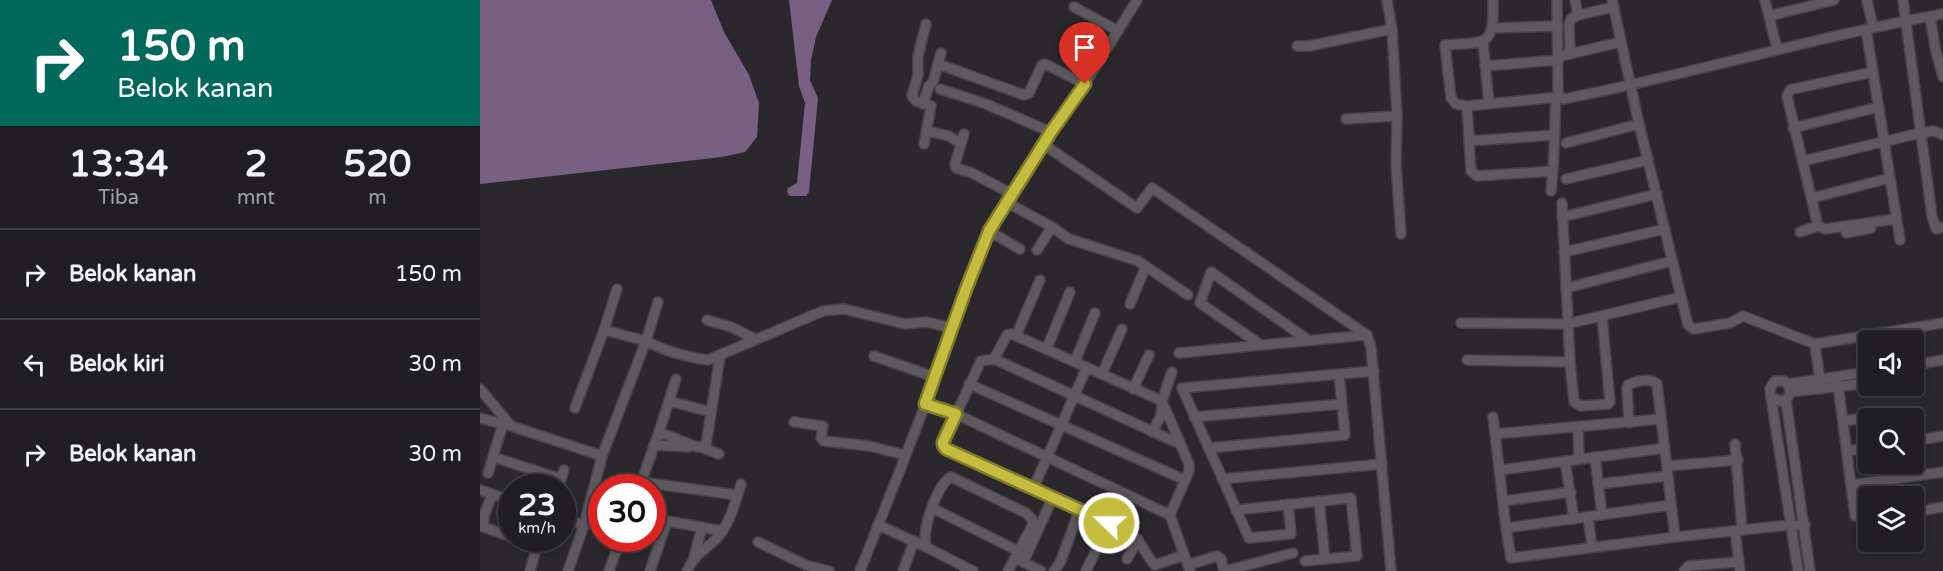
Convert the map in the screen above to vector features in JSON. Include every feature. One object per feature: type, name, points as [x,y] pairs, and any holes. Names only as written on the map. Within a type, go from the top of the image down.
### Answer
[{"type":"street","points":[[860,571],[989,231],[1137,0]]},
{"type":"street","points":[[1387,0],[1392,28],[1397,116],[1396,166],[1401,234]]},
{"type":"street","points":[[1493,0],[1494,28],[1490,37],[1483,42],[1445,45],[1451,98],[1456,104],[1467,106],[1564,99],[1631,86],[1870,28],[1943,14]]},
{"type":"street","points":[[1551,191],[1559,58],[1557,0]]},
{"type":"street","points":[[1575,0],[1578,15]]},
{"type":"street","points":[[1764,0],[1777,49]]},
{"type":"street","points":[[1769,16],[1834,0]]},
{"type":"street","points":[[1867,0],[1873,72],[1900,240]]},
{"type":"street","points":[[1903,0],[1933,226],[1935,229],[1943,227]]},
{"type":"street","points":[[1570,54],[1569,25],[1572,19],[1613,3],[1639,124],[1689,327],[1726,323],[1743,316],[1815,344],[1943,323]]},
{"type":"street","points":[[1074,7],[1118,31]]},
{"type":"street","points":[[1925,17],[1943,77]]},
{"type":"street","points":[[924,144],[932,106],[913,99],[912,96],[918,75],[918,56],[926,24]]},
{"type":"street","points":[[1494,28],[1558,26]]},
{"type":"street","points":[[1297,46],[1309,46],[1392,28]]},
{"type":"street","points":[[1483,42],[1489,104]]},
{"type":"street","points":[[1485,66],[1559,58],[1621,42]]},
{"type":"street","points":[[923,104],[928,86],[933,82],[941,53]]},
{"type":"street","points":[[938,64],[1024,95],[1029,93],[1042,64],[1085,84]]},
{"type":"street","points":[[1818,226],[1787,96],[1790,90],[1873,72]]},
{"type":"street","points":[[940,89],[986,104],[1051,132]]},
{"type":"street","points":[[1467,106],[1471,171],[1477,176],[1553,171]]},
{"type":"street","points":[[1793,128],[1880,107]]},
{"type":"street","points":[[1347,119],[1397,116]]},
{"type":"street","points":[[1566,143],[1639,124]]},
{"type":"street","points":[[927,131],[962,139],[956,168],[972,173],[1069,239],[1123,256],[1146,266],[1188,295]]},
{"type":"street","points":[[1803,161],[1920,133],[1934,131],[1943,135]]},
{"type":"street","points":[[1469,141],[1555,135]]},
{"type":"street","points":[[1044,144],[1137,208],[1152,188],[1367,335],[1371,346],[1374,371],[1391,571]]},
{"type":"street","points":[[1566,179],[1648,160]]},
{"type":"street","points":[[1812,198],[1890,178]]},
{"type":"street","points":[[1562,217],[1657,194]]},
{"type":"street","points":[[1562,203],[1569,362],[1574,402],[1581,406],[1608,404],[1611,398],[1602,317]]},
{"type":"street","points":[[1800,232],[1818,226],[1825,229],[1897,221]]},
{"type":"street","points":[[1846,233],[1897,221]]},
{"type":"street","points":[[1037,250],[1052,227]]},
{"type":"street","points":[[1564,252],[1665,229]]},
{"type":"street","points":[[989,231],[1020,249]]},
{"type":"street","points":[[1566,288],[1672,261]]},
{"type":"street","points":[[1130,304],[1146,266]]},
{"type":"street","points":[[1261,345],[1200,303],[1211,272],[1308,340]]},
{"type":"street","points":[[1016,336],[1040,280]]},
{"type":"street","points":[[575,408],[617,289]]},
{"type":"street","points":[[1047,348],[1070,292]]},
{"type":"street","points":[[1461,323],[1568,324],[1681,297]]},
{"type":"street","points":[[568,571],[584,525],[602,456],[646,341],[658,302]]},
{"type":"street","points":[[604,330],[646,341],[694,358],[708,360],[823,311],[838,308],[905,324],[926,322],[952,328]]},
{"type":"street","points":[[1074,361],[1095,313]]},
{"type":"street","points":[[707,320],[730,327],[755,339]]},
{"type":"street","points":[[1102,374],[1122,329]]},
{"type":"street","points":[[994,359],[1007,335],[1012,334],[1162,401],[1189,464],[1189,471],[1170,515],[1189,568],[1217,556],[1221,559],[1225,571],[1293,553]]},
{"type":"street","points":[[1179,352],[1367,335]]},
{"type":"street","points":[[1815,344],[1821,385]]},
{"type":"street","points":[[1133,389],[1149,355]]},
{"type":"street","points":[[654,445],[703,447],[707,443],[720,356]]},
{"type":"street","points":[[874,356],[934,378]]},
{"type":"street","points":[[1180,444],[994,359],[981,361],[943,442],[944,447],[1052,499],[1109,523],[1138,539],[1155,565],[1184,555]]},
{"type":"street","points":[[1467,360],[1569,362]]},
{"type":"street","points":[[1924,364],[1943,360]]},
{"type":"street","points":[[1033,489],[1087,367]]},
{"type":"street","points":[[1288,504],[1291,534],[1249,538],[1183,388],[1374,371]]},
{"type":"street","points":[[1152,432],[1163,412],[1162,401],[1172,372]]},
{"type":"street","points":[[1208,448],[1345,435],[1339,374]]},
{"type":"street","points":[[1771,397],[1781,401],[1788,392],[1858,376]]},
{"type":"street","points":[[644,474],[676,379]]},
{"type":"street","points":[[1629,423],[1628,385],[1650,379],[1657,384],[1675,537]]},
{"type":"street","points":[[1798,571],[1770,388],[1775,381],[1780,380],[1788,392],[1810,571]]},
{"type":"street","points":[[1838,382],[1858,383]]},
{"type":"street","points":[[1838,382],[1855,516]]},
{"type":"street","points":[[969,384],[1185,480]]},
{"type":"street","points":[[480,389],[507,425]]},
{"type":"street","points":[[669,401],[711,412]]},
{"type":"street","points":[[925,404],[956,414],[1170,515]]},
{"type":"street","points":[[1194,417],[1342,404]]},
{"type":"street","points":[[1493,417],[1506,528],[1512,558],[1675,537],[1805,525]]},
{"type":"street","points":[[480,418],[602,456]]},
{"type":"street","points":[[1495,434],[1661,419]]},
{"type":"street","points":[[1843,421],[1858,419]]},
{"type":"street","points":[[794,422],[822,426],[821,438],[824,441],[869,446],[905,455]]},
{"type":"street","points":[[488,472],[507,425]]},
{"type":"street","points":[[1578,428],[1579,459]]},
{"type":"street","points":[[659,432],[719,454]]},
{"type":"street","points":[[1924,439],[1943,436]]},
{"type":"street","points":[[1684,571],[1689,566],[1739,566],[1738,460],[1735,444]]},
{"type":"street","points":[[1500,470],[1665,448]]},
{"type":"street","points":[[1847,451],[1858,450]]},
{"type":"street","points":[[493,457],[546,474]]},
{"type":"street","points":[[1595,457],[1602,515]]},
{"type":"street","points":[[1781,460],[1795,458]]},
{"type":"street","points":[[1599,484],[1738,460]]},
{"type":"street","points":[[1565,461],[1574,519]]},
{"type":"street","points":[[1222,478],[1382,464]]},
{"type":"street","points":[[1851,485],[1943,472]]},
{"type":"street","points":[[926,547],[924,536],[933,508],[945,481],[951,477],[1026,513],[1032,519],[1033,524],[1019,557]]},
{"type":"street","points":[[694,557],[723,531],[741,484]]},
{"type":"street","points":[[666,488],[737,495]]},
{"type":"street","points":[[480,490],[498,496]]},
{"type":"street","points":[[1503,501],[1571,492]]},
{"type":"street","points":[[492,494],[484,516],[483,527],[498,532]]},
{"type":"street","points":[[1236,510],[1351,498],[1357,556],[1305,561]]},
{"type":"street","points":[[1008,571],[1019,557],[1052,499]]},
{"type":"street","points":[[1319,501],[1325,559]]},
{"type":"street","points":[[1506,528],[1671,505]]},
{"type":"street","points":[[1924,510],[1943,507]]},
{"type":"street","points":[[933,508],[1041,571]]},
{"type":"street","points":[[1054,571],[1060,563],[1079,511]]},
{"type":"street","points":[[1588,517],[1592,547]]},
{"type":"street","points":[[650,571],[667,521],[723,531]]},
{"type":"street","points":[[576,522],[584,525]]},
{"type":"street","points":[[1086,571],[1109,523]]},
{"type":"street","points":[[878,525],[973,571]]},
{"type":"street","points":[[687,571],[694,557],[702,527]]},
{"type":"street","points":[[1127,559],[1138,539]]},
{"type":"street","points":[[758,542],[807,566],[829,571]]},
{"type":"street","points":[[903,571],[915,542]]},
{"type":"street","points":[[530,571],[535,552]]},
{"type":"street","points":[[609,571],[616,552]]},
{"type":"shaded area","points":[[480,0],[711,0],[724,32],[749,75],[759,103],[757,137],[745,152],[722,157],[480,184]]},
{"type":"shaded area","points":[[789,0],[832,0],[816,37],[811,60],[810,80],[818,98],[809,192],[806,196],[790,196],[787,192],[788,188],[797,183],[805,103],[799,86]]},
{"type":"route","points":[[1085,84],[1051,132],[989,231],[925,404],[956,414],[943,442],[946,449],[1109,523]]}]
